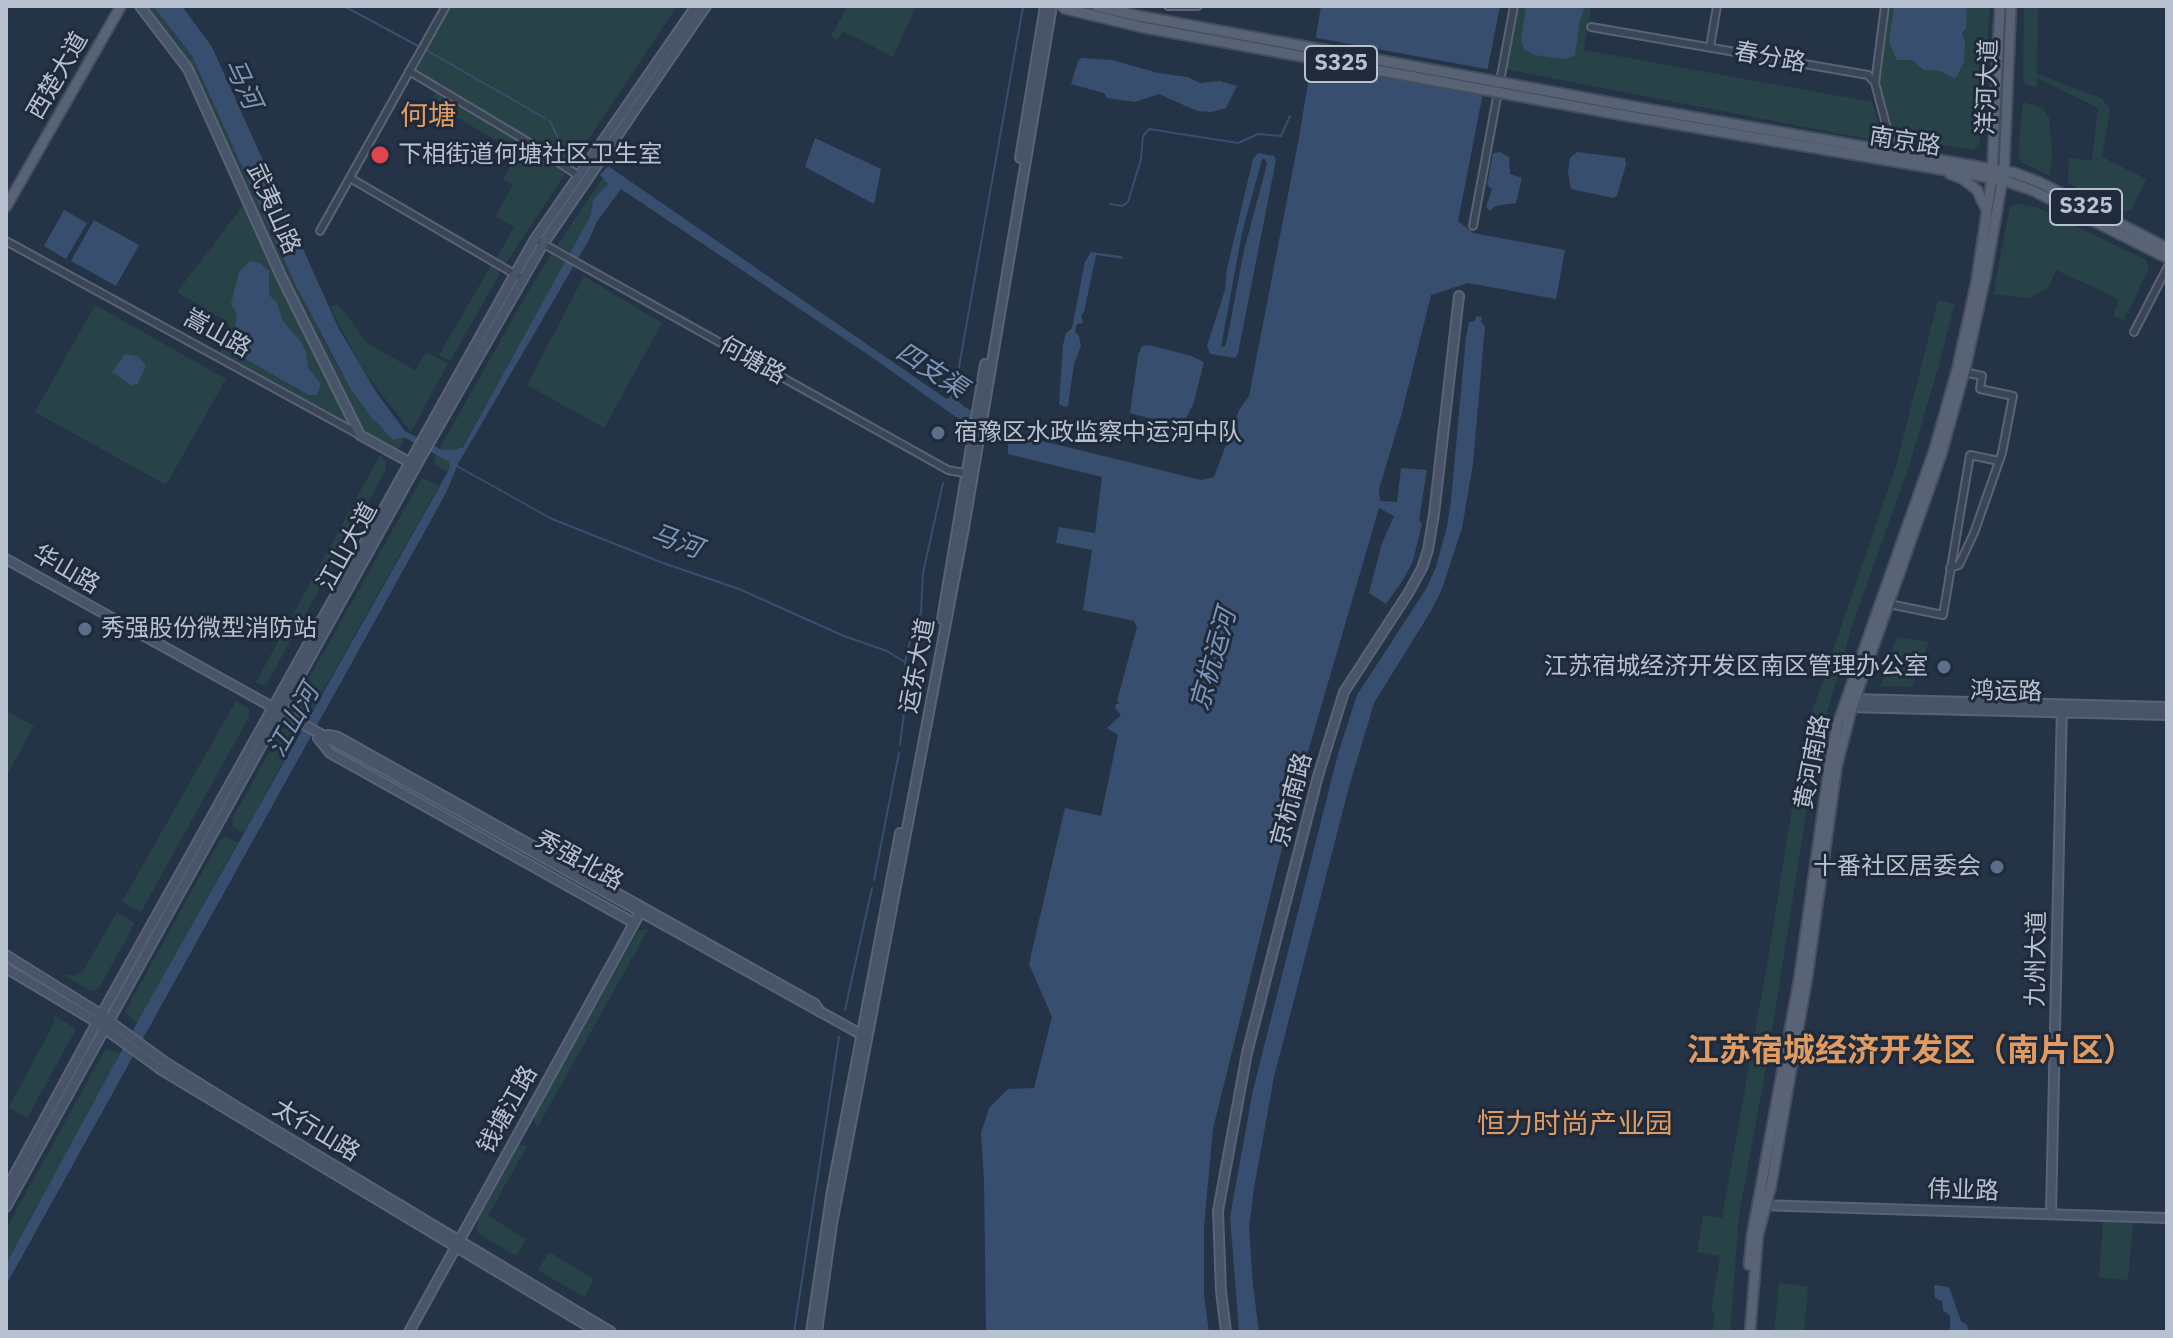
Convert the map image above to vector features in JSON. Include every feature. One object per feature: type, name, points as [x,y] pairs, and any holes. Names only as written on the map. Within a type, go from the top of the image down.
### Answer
[{"type":"main road","name":"南京路","points":[[1096,6],[1624,105],[1893,151],[2039,182],[2167,248]]},
{"type":"main road","name":"洋河大道","points":[[1992,172],[2000,6]]},
{"type":"main road","name":"洋河大道","points":[[2003,175],[2011,6]]},
{"type":"main road","name":"南京路","points":[[1056,7],[1156,30],[1622,115],[1881,159],[1992,172]]},
{"type":"main road","name":"西楚大道","points":[[6,207],[121,8]]},
{"type":"main road","points":[[1881,159],[1963,179],[1977,190],[1987,212]]},
{"type":"main road","name":"黄河南路","points":[[1750,1332],[1761,1205],[1799,980],[1830,761],[1934,451],[1971,308],[1992,172]]},
{"type":"main road","name":"南京路","points":[[2003,175],[2167,258]]},
{"type":"main road","name":"黄河南路","points":[[1849,703],[1889,604],[1941,455],[1964,372],[2003,175]]},
{"type":"main road","name":"黄河南路","points":[[1744,1332],[1752,1235],[1761,1205]]},
{"type":"street","name":"武夷山路","points":[[140,6],[188,69],[300,316],[360,435]]},
{"type":"street","points":[[320,231],[446,6]]},
{"type":"street","name":"江山大道","points":[[276,711],[409,462],[539,242],[579,176],[696,6]]},
{"type":"street","name":"江山大道","points":[[539,242],[706,6]]},
{"type":"street","name":"运东大道","points":[[814,1332],[969,474],[1045,6]]},
{"type":"street","points":[[1168,6],[1198,6]]},
{"type":"street","points":[[1473,226],[1514,6]]},
{"type":"street","points":[[1710,47],[1717,6]]},
{"type":"street","points":[[1885,6],[1875,83],[1893,151]]},
{"type":"street","name":"运东大道","points":[[981,402],[1056,7]]},
{"type":"street","name":"春分路","points":[[1591,27],[1868,75]]},
{"type":"street","points":[[1875,83],[1868,75],[1878,65]]},
{"type":"street","points":[[409,71],[579,176]]},
{"type":"street","points":[[350,178],[519,276]]},
{"type":"street","name":"嵩山路","points":[[6,241],[409,462]]},
{"type":"street","name":"何塘路","points":[[539,242],[948,470],[969,474]]},
{"type":"street","points":[[2134,332],[2167,268]]},
{"type":"street","name":"江山大道","points":[[6,1190],[519,276]]},
{"type":"street","name":"京杭南路","points":[[1226,1332],[1218,1211],[1247,1053],[1318,776],[1344,692],[1409,592],[1428,550],[1459,296]]},
{"type":"street","points":[[1950,568],[1959,565],[1974,533],[1999,461],[2013,396],[1980,389],[1982,376],[1964,372]]},
{"type":"street","points":[[1889,604],[1943,615],[1970,455],[1999,461]]},
{"type":"street","name":"华山路","points":[[6,559],[276,711]]},
{"type":"street","name":"华山路","points":[[6,565],[276,711]]},
{"type":"street","name":"鸿运路","points":[[1849,703],[2167,715]]},
{"type":"street","name":"鸿运路","points":[[2062,709],[2167,707]]},
{"type":"street","name":"九州大道","points":[[2051,1214],[2062,709]]},
{"type":"street","points":[[276,711],[318,735],[338,737],[639,915]]},
{"type":"street","points":[[318,735],[330,753],[639,915]]},
{"type":"street","name":"秀强北路","points":[[639,915],[865,1039]]},
{"type":"street","name":"秀强北路","points":[[639,915],[865,1039]]},
{"type":"street","name":"钱塘江路","points":[[409,1332],[639,915]]},
{"type":"street","name":"太行山路","points":[[6,955],[145,1053],[598,1332]]},
{"type":"street","name":"太行山路","points":[[6,968],[102,1022]]},
{"type":"street","name":"江山大道","points":[[6,1207],[102,1022]]},
{"type":"street","name":"伟业路","points":[[1761,1205],[2167,1218]]},
{"type":"street","name":"太行山路","points":[[457,1244],[611,1332]]},
{"type":"green space","points":[[143,6],[153,6],[192,56],[295,284],[333,358],[350,388],[380,428],[405,438],[398,450],[370,437],[361,427],[313,340],[193,71]]},
{"type":"green space","points":[[450,6],[677,6],[570,167],[416,73],[415,68]]},
{"type":"green space","points":[[848,6],[916,6],[893,57],[843,31],[837,40],[831,36]]},
{"type":"green space","points":[[1516,6],[1591,6],[1584,50],[1872,102],[1882,135],[1878,141],[1504,69]]},
{"type":"green space","points":[[1888,6],[1990,6],[1979,144],[1973,150],[1899,137],[1893,132],[1879,79]]},
{"type":"green space","points":[[2024,6],[2038,6],[2037,74],[2101,98],[2110,109],[2102,157],[2146,179],[2131,211],[2123,211],[2068,183],[2069,158],[2092,161],[2098,108],[2037,78],[2037,88],[2023,83]]},
{"type":"green space","points":[[437,90],[557,165],[565,174],[504,266],[496,259],[514,227],[495,216],[513,185],[503,179],[517,152],[430,102]]},
{"type":"green space","points":[[2023,102],[2042,108],[2049,117],[2050,176],[2021,162],[2018,156]]},
{"type":"green space","points":[[603,178],[608,184],[594,200],[591,215],[570,253],[557,245]]},
{"type":"green space","points":[[244,204],[348,424],[220,353],[231,331],[227,322],[177,292]]},
{"type":"green space","points":[[2010,206],[2036,207],[2146,260],[2149,268],[2124,320],[2114,316],[2119,299],[2056,270],[2049,287],[2029,298],[1993,294]]},
{"type":"green space","points":[[553,252],[567,261],[448,472],[435,465],[434,458]]},
{"type":"green space","points":[[492,264],[499,270],[499,275],[450,361],[439,355]]},
{"type":"green space","points":[[584,276],[662,323],[604,428],[527,385]]},
{"type":"green space","points":[[1938,300],[1955,304],[1937,371],[1910,463],[1853,623],[1816,750],[1768,1056],[1739,1215],[1730,1332],[1712,1332],[1715,1313],[1711,1312],[1720,1256],[1697,1252],[1703,1215],[1722,1218],[1796,782],[1811,715],[1896,466]]},
{"type":"green space","points":[[338,304],[368,344],[415,370],[426,352],[448,363],[411,432],[363,370],[330,307]]},
{"type":"green space","points":[[95,305],[226,379],[166,485],[35,412]]},
{"type":"green space","points":[[380,455],[386,462],[386,470],[267,683],[256,682]]},
{"type":"green space","points":[[422,478],[439,486],[306,721],[295,714],[295,703]]},
{"type":"green space","points":[[1897,637],[1929,642],[1912,687],[1880,686]]},
{"type":"green space","points":[[236,701],[249,709],[249,717],[141,912],[122,902]]},
{"type":"green space","points":[[6,711],[34,726],[9,771],[6,770]]},
{"type":"green space","points":[[290,727],[300,731],[244,833],[233,827],[232,819],[282,729]]},
{"type":"green space","points":[[226,837],[238,842],[138,1023],[126,1014],[127,1008],[220,840]]},
{"type":"green space","points":[[117,912],[135,923],[99,988],[91,991],[62,974],[74,976],[83,971]]},
{"type":"green space","points":[[649,928],[537,1128],[533,1117],[638,931]]},
{"type":"green space","points":[[52,1014],[75,1028],[75,1031],[27,1118],[9,1107],[55,1021]]},
{"type":"green space","points":[[108,1049],[121,1054],[6,1264],[6,1229]]},
{"type":"green space","points":[[519,1145],[527,1146],[488,1216],[526,1239],[516,1256],[477,1230],[478,1219]]},
{"type":"green space","points":[[2103,1221],[2133,1222],[2128,1280],[2099,1277]]},
{"type":"green space","points":[[549,1252],[594,1279],[584,1297],[538,1270]]},
{"type":"green space","points":[[1779,1283],[1808,1287],[1804,1332],[1774,1332]]},
{"type":"water","name":"京杭运河","points":[[153,6],[182,6],[212,47],[339,329],[376,392],[405,431],[442,450],[463,447],[591,215],[593,200],[608,184],[600,175],[608,166],[945,398],[956,395],[965,407],[992,424],[1010,433],[1201,480],[1214,477],[1239,410],[1249,396],[1321,6],[1500,6],[1458,221],[1473,233],[1565,250],[1556,299],[1468,283],[1431,295],[1379,489],[1380,501],[1397,502],[1401,468],[1427,470],[1419,520],[1422,524],[1413,561],[1386,604],[1369,593],[1382,543],[1394,516],[1379,508],[1293,803],[1213,1129],[1204,1226],[1204,1295],[1209,1332],[986,1332],[981,1133],[989,1108],[1008,1089],[1034,1088],[1052,1017],[1029,964],[1065,808],[1101,816],[1118,735],[1107,728],[1121,715],[1115,708],[1116,704],[1120,704],[1117,701],[1137,627],[1134,621],[1083,610],[1092,550],[1056,543],[1059,527],[1095,533],[1102,477],[1008,454],[1008,437],[996,431],[985,433],[956,417],[621,189],[596,223],[458,464],[446,493],[6,1285],[6,1264],[134,1028],[450,468],[449,462],[404,437],[393,440],[350,388],[295,284],[192,56]]},
{"type":"water","points":[[1526,6],[1585,6],[1575,56],[1564,59],[1534,55],[1524,49],[1521,40]]},
{"type":"water","points":[[1894,6],[1967,6],[1966,28],[1962,33],[1964,62],[1955,79],[1940,71],[1924,70],[1912,60],[1897,60],[1889,42]]},
{"type":"water","points":[[1082,58],[1112,60],[1158,73],[1188,77],[1200,83],[1220,81],[1237,86],[1226,108],[1211,112],[1197,111],[1159,94],[1135,102],[1107,98],[1104,93],[1071,84],[1078,61]]},
{"type":"water","points":[[815,138],[881,169],[874,204],[805,167]]},
{"type":"water","points":[[1500,152],[1509,157],[1510,174],[1522,178],[1516,203],[1495,206],[1490,211],[1486,207],[1492,189],[1487,185],[1493,153]]},
{"type":"water","points":[[1577,152],[1625,158],[1617,196],[1613,198],[1571,189],[1568,172],[1570,158]]},
{"type":"water","points":[[1258,153],[1274,156],[1276,160],[1235,358],[1210,354],[1207,346],[1225,290],[1227,269],[1253,159]],"holes":[[[1262,159],[1267,164],[1244,250],[1227,340],[1221,347],[1242,233]]]},
{"type":"water","points":[[64,210],[87,223],[66,259],[44,246]]},
{"type":"water","points":[[94,220],[139,245],[116,286],[71,261]]},
{"type":"water","points":[[1091,252],[1124,259],[1096,255],[1081,315],[1083,323],[1077,324],[1075,332],[1081,346],[1074,364],[1068,406],[1065,407],[1059,404],[1063,345],[1066,333],[1072,328],[1085,262]]},
{"type":"water","points":[[250,261],[260,263],[269,271],[269,295],[277,303],[283,321],[306,352],[308,368],[321,384],[317,395],[309,395],[237,354],[234,334],[237,314],[231,304],[239,272]]},
{"type":"water","points":[[1476,316],[1482,317],[1481,322],[1485,326],[1473,464],[1462,528],[1442,589],[1431,611],[1374,703],[1349,787],[1274,1077],[1254,1188],[1249,1227],[1259,1332],[1239,1332],[1230,1217],[1253,1090],[1338,754],[1357,695],[1426,589],[1436,567],[1451,500],[1466,337],[1469,322],[1475,321]]},
{"type":"water","points":[[1149,345],[1204,362],[1194,402],[1182,427],[1130,413],[1138,356],[1142,346]]},
{"type":"water","points":[[125,354],[138,356],[146,366],[137,385],[132,386],[112,372]]},
{"type":"water","points":[[1934,1285],[1949,1287],[1961,1321],[1969,1331],[1950,1332],[1950,1316],[1943,1310],[1942,1301],[1935,1298]]},
{"type":"pier","points":[[1312,37],[1492,70],[1487,95],[1308,63]]},
{"type":"waterway","name":"四支渠","points":[[344,6],[418,46]]},
{"type":"waterway","points":[[954,395],[1023,7]]},
{"type":"waterway","name":"四支渠","points":[[426,50],[545,118]]},
{"type":"waterway","points":[[1110,204],[1122,206],[1128,202],[1141,159],[1143,136],[1149,129],[1238,143],[1258,134],[1281,136],[1290,116]]},
{"type":"waterway","name":"四支渠","points":[[550,121],[562,147],[577,157]]},
{"type":"waterway","name":"马河","points":[[457,466],[552,519],[739,589],[844,636],[887,651],[905,662]]},
{"type":"waterway","points":[[907,682],[905,662],[913,628],[921,613],[923,573],[943,483]]},
{"type":"waterway","points":[[900,745],[907,690]]},
{"type":"waterway","points":[[874,880],[899,753]]},
{"type":"waterway","points":[[845,1010],[872,888]]},
{"type":"waterway","points":[[794,1332],[839,1037]]},
{"type":"place","name":"下相街道何塘社区卫生室","points":[[380,155]]},
{"type":"place","name":"宿豫区水政监察中运河中队","points":[[938,433]]},
{"type":"place","name":"秀强股份微型消防站","points":[[85,629]]},
{"type":"place","name":"江苏宿城经济开发区南区管理办公室","points":[[1944,667]]},
{"type":"place","name":"十番社区居委会","points":[[1997,867]]},
{"type":"district","name":"何塘","points":[[428,117]]},
{"type":"district","name":"江苏宿城经济开发区（南片区）","points":[[1911,1052]]},
{"type":"district","name":"恒力时尚产业园","points":[[1575,1125]]},
{"type":"water label","name":"江山河","points":[[294,721]]}]
